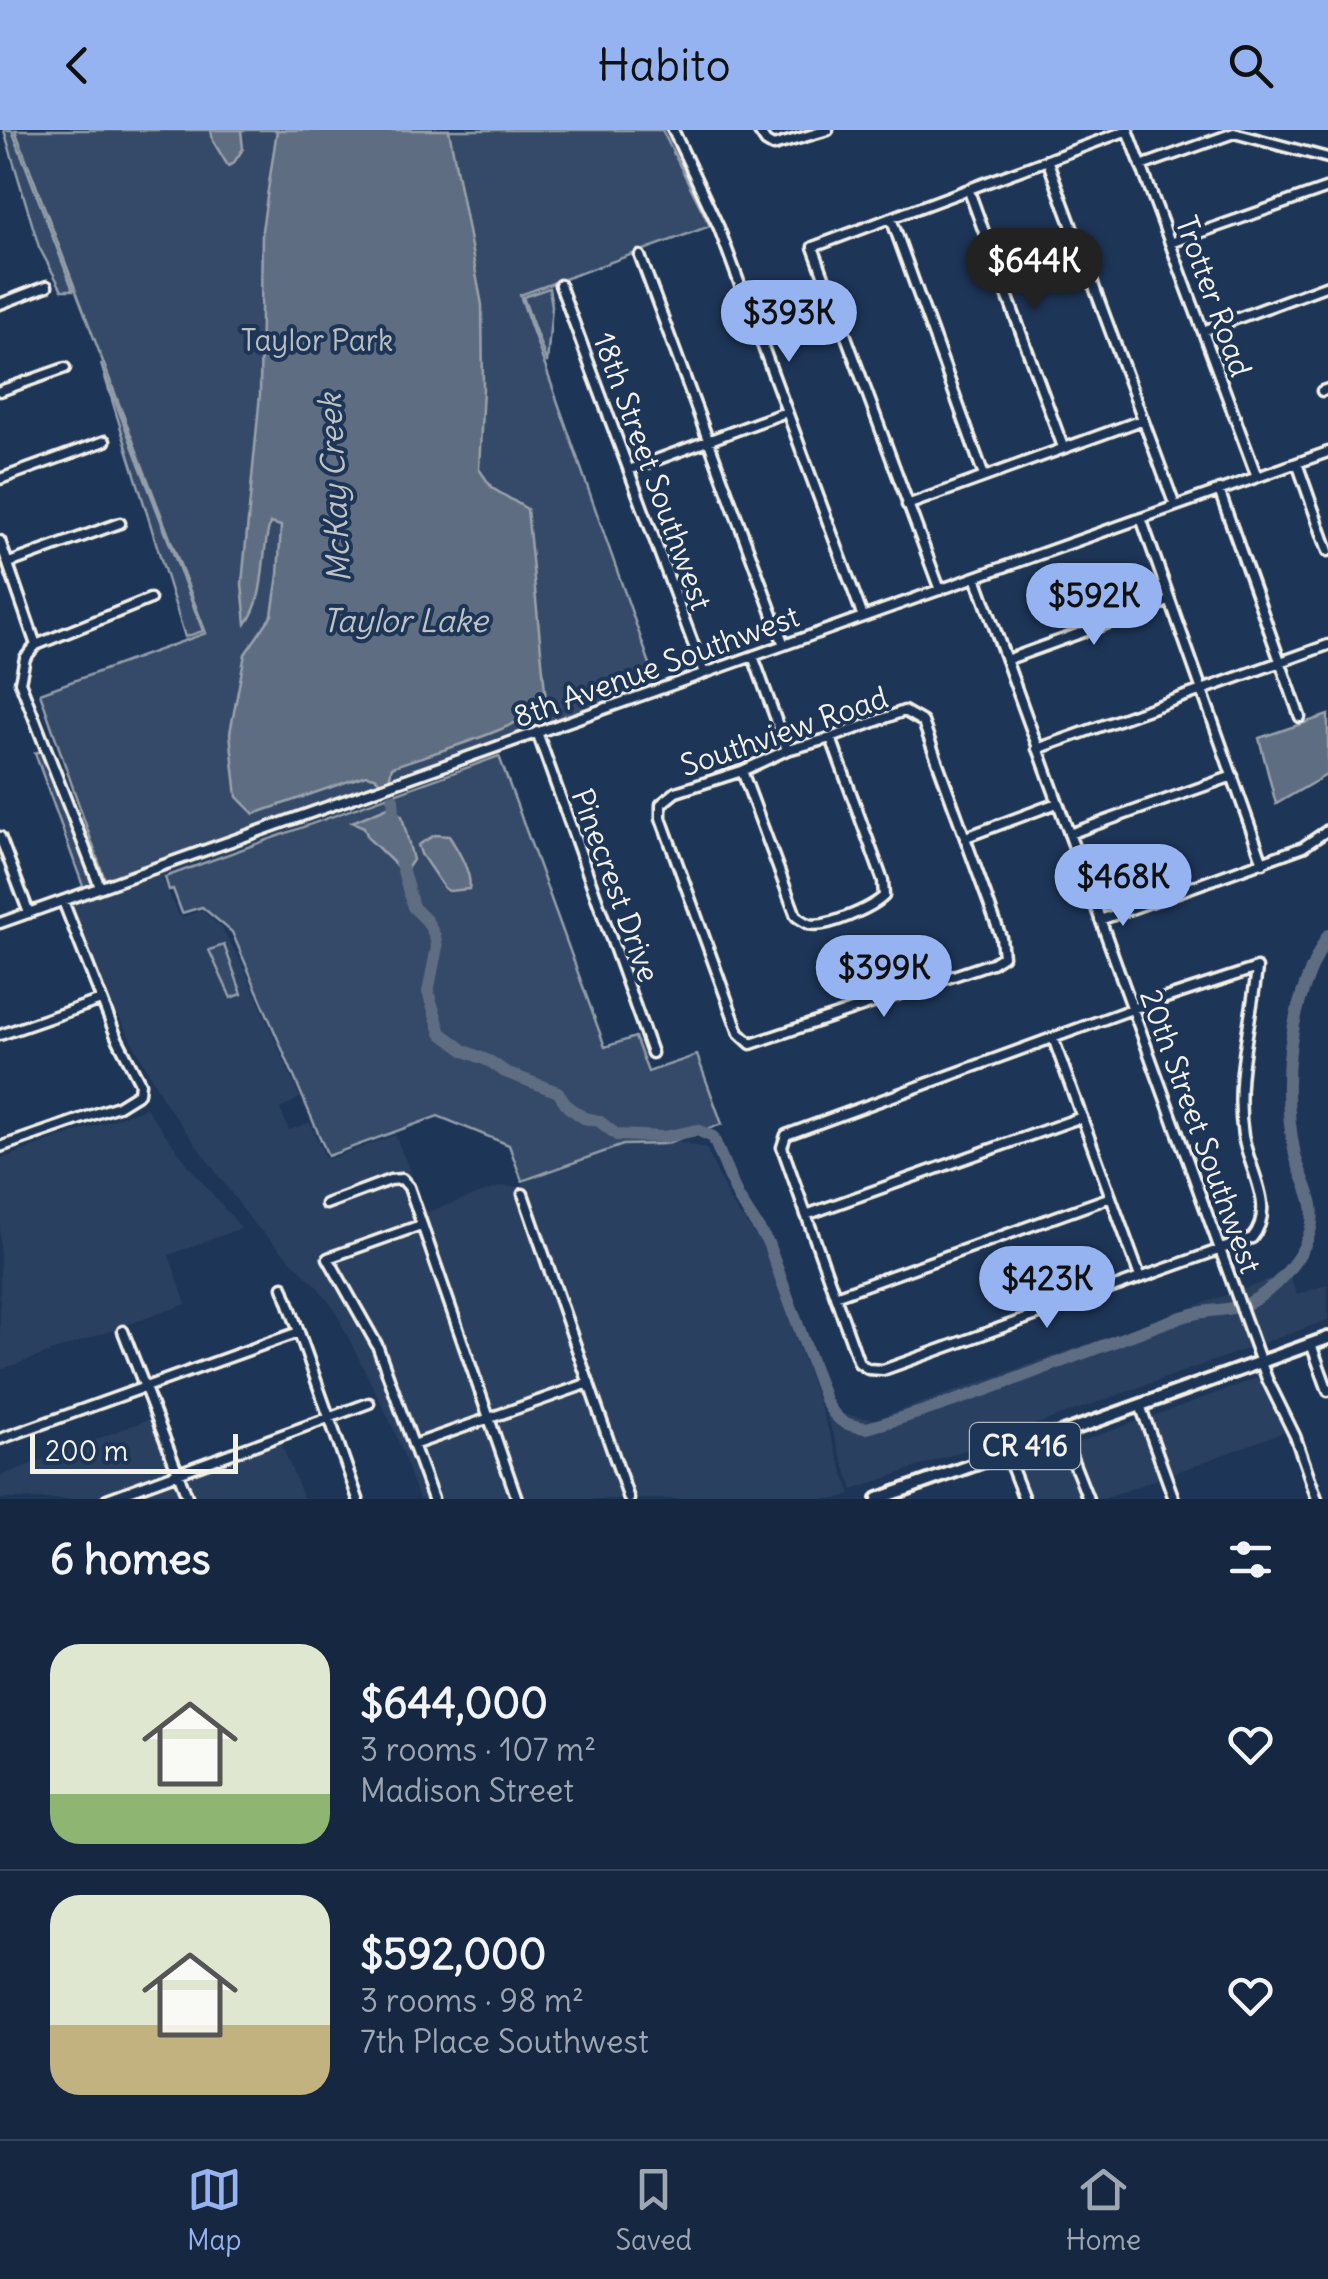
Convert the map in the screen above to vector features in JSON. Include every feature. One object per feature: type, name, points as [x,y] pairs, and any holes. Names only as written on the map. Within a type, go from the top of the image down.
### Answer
[{"type":"main road","name":"CR 416","points":[[878,1499],[1328,1338]]},
{"type":"street","points":[[672,130],[719,228],[863,617]]},
{"type":"street","points":[[758,130],[773,146],[828,130]]},
{"type":"street","points":[[940,590],[813,248],[1128,130]]},
{"type":"street","name":"Trotter Road","points":[[1128,130],[1257,477]]},
{"type":"street","points":[[1142,166],[1234,133],[1328,158]]},
{"type":"street","points":[[1048,162],[1176,506]]},
{"type":"street","points":[[1170,243],[1328,188]]},
{"type":"street","points":[[969,191],[1062,447]]},
{"type":"street","points":[[891,218],[984,476]]},
{"type":"street","points":[[640,256],[784,645]]},
{"type":"street","name":"18th Street Southwest","points":[[560,285],[704,673]]},
{"type":"street","points":[[1203,330],[1328,285]]},
{"type":"street","points":[[0,304],[47,286]]},
{"type":"street","points":[[0,392],[66,368]]},
{"type":"street","points":[[628,470],[786,412]]},
{"type":"street","points":[[907,506],[1142,420]]},
{"type":"street","points":[[0,479],[105,441]]},
{"type":"street","name":"8th Avenue Southwest","points":[[0,923],[1328,452]]},
{"type":"street","points":[[1297,462],[1328,551]]},
{"type":"street","points":[[1219,490],[1300,718]]},
{"type":"street","points":[[1141,518],[1263,863]]},
{"type":"street","points":[[8,563],[120,523]]},
{"type":"street","points":[[0,541],[36,645]]},
{"type":"street","name":"20th Street Southwest","points":[[976,576],[1261,1362],[1295,1436],[1317,1499]]},
{"type":"street","points":[[100,887],[20,682],[26,658],[36,645],[150,599]]},
{"type":"street","points":[[1006,660],[1169,601]]},
{"type":"street","points":[[1037,748],[1328,645]]},
{"type":"street","points":[[753,656],[787,750]]},
{"type":"street","name":"Southview Road","points":[[904,711],[923,722],[1001,936],[1003,956],[916,990],[751,1044],[738,1033],[661,818],[661,804],[676,792],[742,771],[787,750],[904,711]]},
{"type":"street","name":"Pinecrest Drive","points":[[537,732],[652,1053]]},
{"type":"street","points":[[742,771],[796,916],[808,924],[820,925],[877,903],[884,896],[831,738]]},
{"type":"street","points":[[1069,834],[1233,776]]},
{"type":"street","points":[[966,837],[1057,803]]},
{"type":"street","points":[[1100,920],[1303,848],[1328,830]]},
{"type":"street","points":[[0,837],[28,913]]},
{"type":"street","points":[[0,1148],[118,1106],[139,1092],[140,1082],[101,1000],[63,901]]},
{"type":"street","points":[[1258,968],[1243,1052],[1239,1108],[1264,1219],[1252,1238],[883,1370],[868,1369],[859,1363],[782,1147],[786,1136],[1053,1038],[1258,968]]},
{"type":"street","points":[[0,1035],[101,1000]]},
{"type":"street","points":[[1053,1038],[1140,1278]]},
{"type":"street","points":[[806,1215],[1082,1117]]},
{"type":"street","points":[[326,1204],[390,1180],[402,1180],[409,1187],[517,1499]]},
{"type":"street","points":[[524,1194],[629,1499]]},
{"type":"street","points":[[836,1296],[1111,1197]]},
{"type":"street","points":[[421,1225],[328,1258],[377,1345],[433,1499]]},
{"type":"street","points":[[283,1286],[358,1499]]},
{"type":"street","points":[[123,1331],[188,1499]]},
{"type":"street","points":[[0,1439],[299,1332]]},
{"type":"street","points":[[1311,1344],[1328,1391]]},
{"type":"street","points":[[412,1445],[589,1382]]},
{"type":"street","points":[[107,1499],[369,1403]]},
{"type":"street","points":[[1140,1405],[1174,1499]]},
{"type":"street","points":[[1062,1433],[1088,1499]]},
{"type":"street","points":[[1006,1453],[1024,1499]]},
{"type":"shaded area","points":[[282,827],[283,831],[164,874],[162,878],[179,915],[184,917],[201,910],[221,927],[243,965],[300,1098],[280,1109],[289,1130],[310,1123],[329,1159],[395,1135],[427,1212],[502,1186],[519,1187],[585,1380],[490,1412],[408,1180],[401,1174],[389,1176],[322,1201],[325,1208],[400,1183],[406,1189],[417,1222],[323,1257],[374,1347],[429,1499],[419,1499],[394,1429],[334,1309],[316,1285],[253,1223],[164,1101],[95,972],[71,904]],"holes":[[[224,945],[242,993],[232,997],[210,951]]]},
{"type":"shaded area","points":[[146,1108],[241,1228],[169,1255],[186,1304],[0,1370],[0,1159]]},
{"type":"shaded area","points":[[678,1141],[706,1148],[730,1201],[763,1246],[851,1494],[837,1499],[637,1499],[522,1181],[623,1145]]},
{"type":"shaded area","points":[[419,1230],[484,1415],[415,1440],[380,1343],[333,1260]]},
{"type":"shaded area","points":[[1288,1273],[1297,1295],[1328,1284],[1328,1320],[1258,1345],[1239,1291]]},
{"type":"shaded area","points":[[1232,1293],[1252,1347],[853,1490],[800,1341],[838,1414],[875,1419]]},
{"type":"shaded area","points":[[1258,1378],[1284,1432],[1169,1475],[1148,1418]]},
{"type":"shaded area","points":[[587,1387],[625,1499],[521,1499],[493,1420]]},
{"type":"shaded area","points":[[152,1418],[171,1472],[95,1499],[0,1499],[0,1476]]},
{"type":"shaded area","points":[[1141,1420],[1162,1477],[1104,1499],[1092,1499],[1071,1445]]},
{"type":"shaded area","points":[[486,1422],[513,1499],[436,1499],[418,1447]]},
{"type":"shaded area","points":[[280,1441],[304,1499],[192,1499],[183,1476]]},
{"type":"shaded area","points":[[1064,1448],[1085,1499],[1028,1499],[1015,1465]]},
{"type":"shaded area","points":[[176,1478],[184,1499],[119,1499]]},
{"type":"green space","points":[[4,130],[12,130],[73,290],[62,290],[39,247]]},
{"type":"green space","name":"Taylor Park","points":[[15,130],[662,130],[710,226],[520,295],[657,684],[105,880],[40,693],[206,633]]},
{"type":"green space","points":[[549,288],[552,306],[547,363],[523,297]]},
{"type":"green space","points":[[101,364],[203,631],[185,637]]},
{"type":"green space","points":[[43,750],[95,885],[84,889],[35,753]]},
{"type":"green space","points":[[499,756],[605,1047],[635,1037],[648,1072],[697,1055],[722,1124],[664,1144],[623,1145],[522,1181],[509,1145],[438,1116],[328,1156],[232,932],[202,907],[182,913],[165,877]]},
{"type":"green space","points":[[224,945],[242,994],[231,998],[209,950]]},
{"type":"water","points":[[211,130],[241,130],[243,149],[233,164],[228,166]]},
{"type":"water","name":"Taylor Lake","points":[[277,130],[449,130],[482,305],[479,469],[492,488],[527,509],[546,701],[519,721],[498,730],[392,767],[389,780],[382,783],[366,775],[254,814],[237,797],[230,733],[245,654],[272,615],[278,575],[281,526],[270,523],[257,601],[246,624],[242,584],[260,394],[262,230]]},
{"type":"water","points":[[1328,715],[1328,774],[1276,804],[1259,738]]},
{"type":"water","points":[[388,807],[402,816],[413,860],[404,873],[368,838],[364,827],[352,822]]},
{"type":"water","points":[[435,835],[449,836],[453,842],[467,870],[469,889],[444,888],[421,854],[418,845]]},
{"type":"waterway","name":"McKay Creek","points":[[393,799],[395,826]]},
{"type":"waterway","name":"McKay Creek","points":[[400,860],[413,907],[435,936],[437,947],[428,992],[441,1033],[505,1072],[558,1092],[568,1107],[584,1118],[599,1121],[617,1135],[664,1137],[697,1130],[713,1137],[738,1197],[768,1243],[826,1402],[842,1421],[867,1428],[975,1394],[1178,1318],[1243,1305],[1261,1296],[1284,1275],[1303,1248],[1312,1219],[1311,1199],[1290,1126],[1291,1041],[1304,987],[1328,935]]}]
